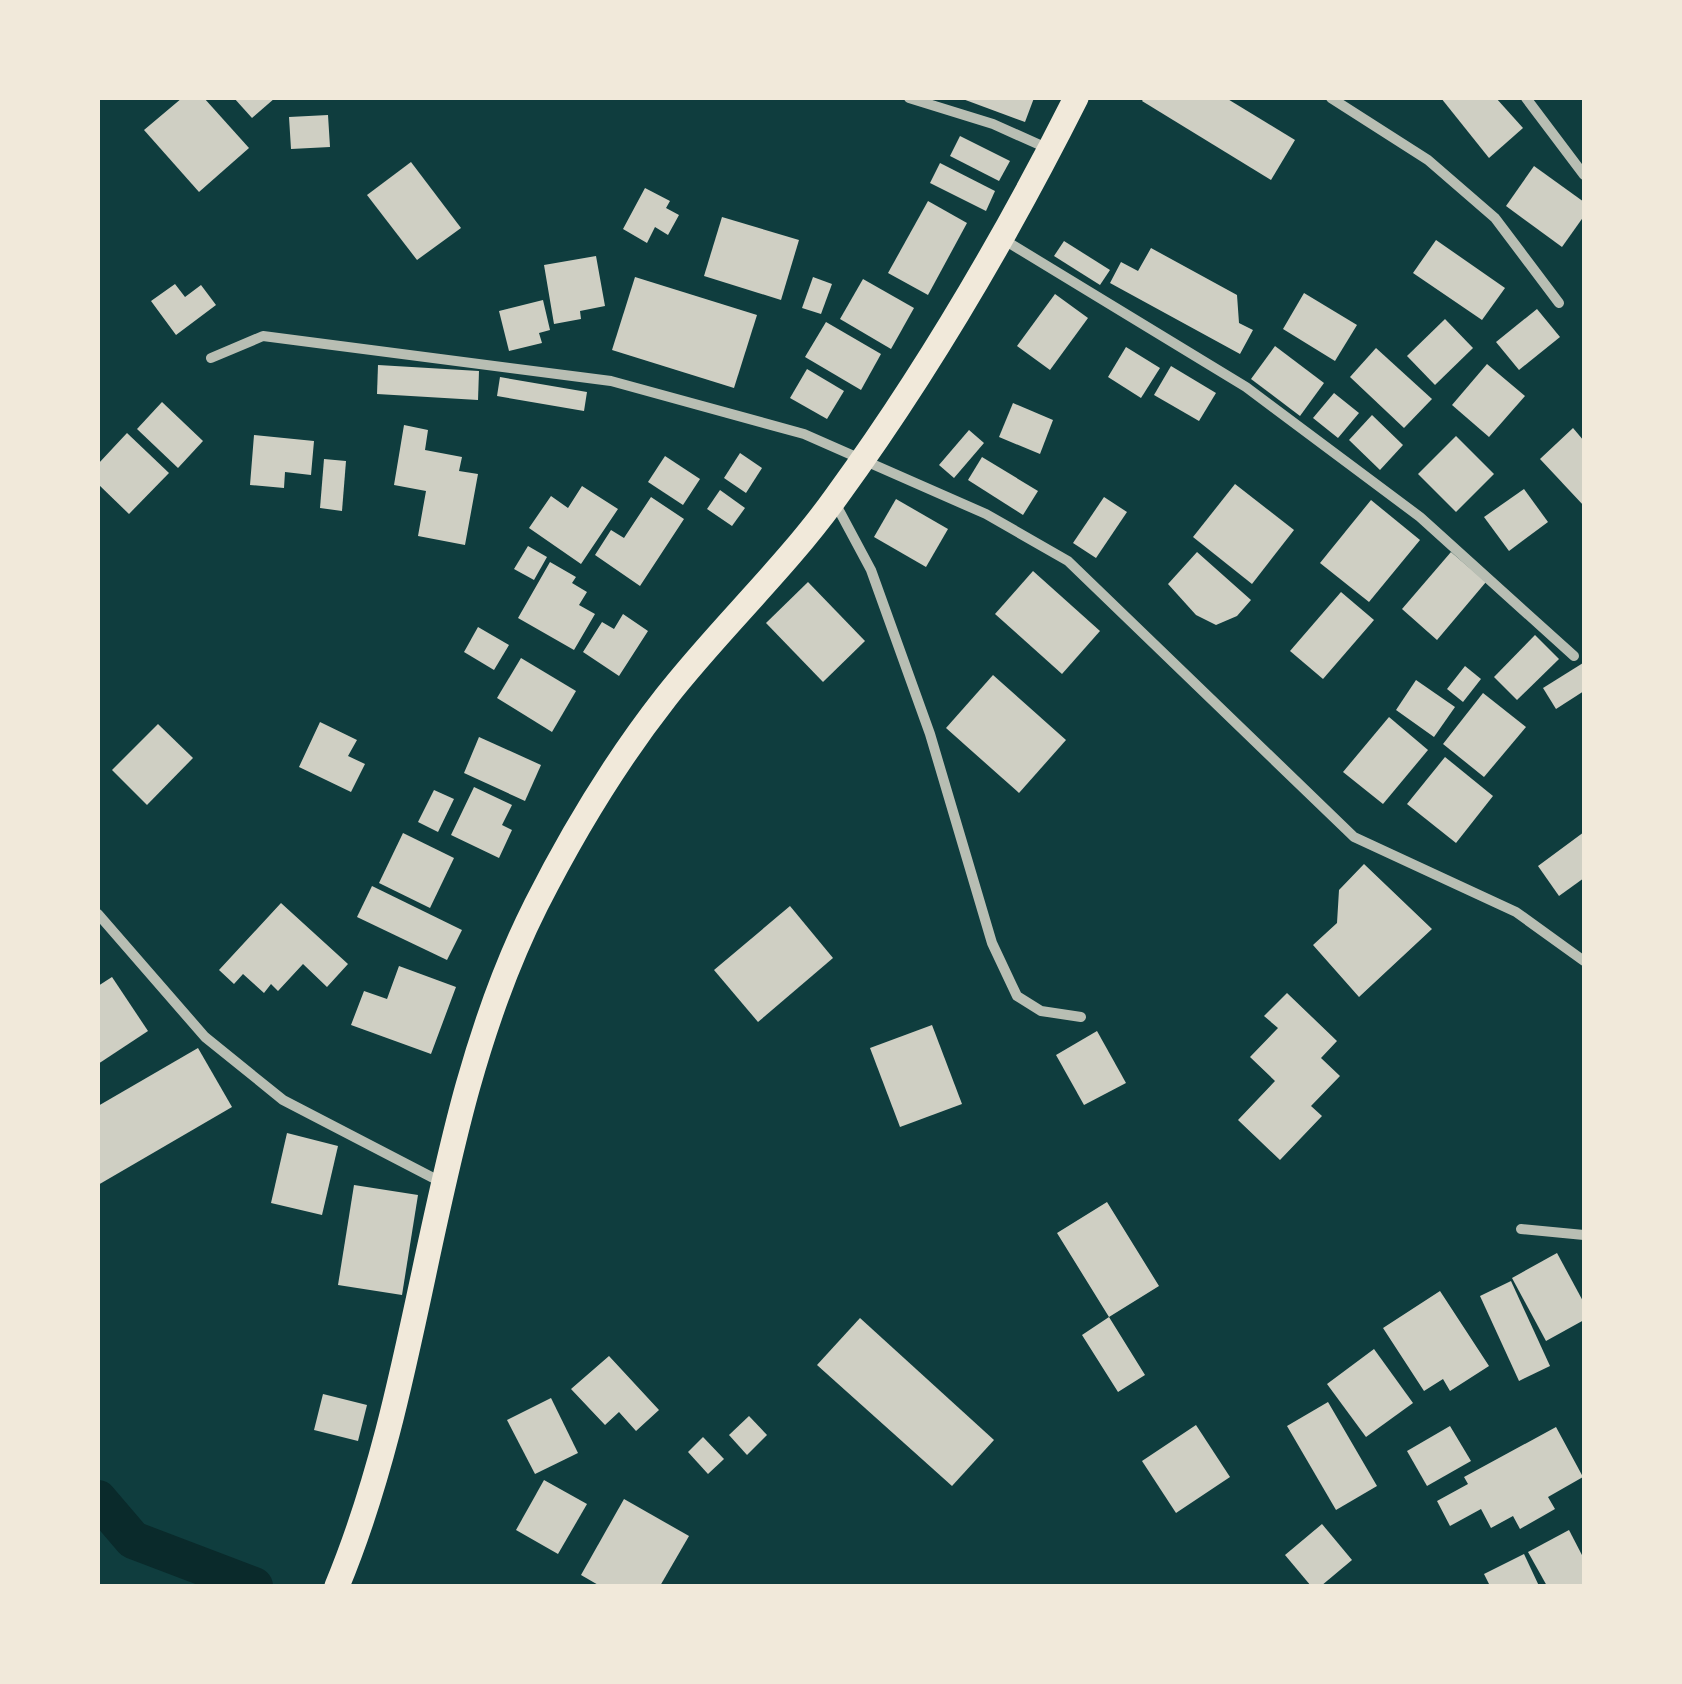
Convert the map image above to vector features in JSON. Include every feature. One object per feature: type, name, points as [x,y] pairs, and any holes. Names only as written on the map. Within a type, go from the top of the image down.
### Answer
[{"type":"main road","points":[[337,1586],[367,1514],[394,1418],[441,1182],[485,1025],[534,910],[582,816],[665,698],[834,501],[863,458],[1000,238],[1076,98]]},
{"type":"street","points":[[909,98],[939,101],[1050,149]]},
{"type":"street","points":[[1332,98],[1428,160],[1495,218],[1560,303]]},
{"type":"street","points":[[1526,98],[1584,174]]},
{"type":"street","points":[[1000,238],[1246,386],[1420,517],[1538,619],[1574,656]]},
{"type":"street","points":[[211,358],[263,336],[612,381],[804,434],[863,458],[986,514],[1068,562],[1354,837],[1516,912],[1584,961]]},
{"type":"street","points":[[834,501],[872,570],[930,734],[992,944],[1017,996],[1041,1011],[1081,1017]]},
{"type":"street","points":[[98,914],[204,1038],[282,1100],[441,1182]]},
{"type":"street","points":[[1521,1230],[1584,1235]]},
{"type":"building","points":[[182,98],[204,98],[249,148],[199,192],[144,130]]},
{"type":"building","points":[[234,98],[275,98],[252,118]]},
{"type":"building","points":[[960,98],[1034,98],[1025,122]]},
{"type":"building","points":[[1226,98],[1295,140],[1271,180],[1142,101]]},
{"type":"building","points":[[1441,98],[1496,98],[1523,128],[1489,158]]},
{"type":"building","points":[[328,115],[330,147],[291,149],[289,117]]},
{"type":"building","points":[[960,136],[1010,161],[999,181],[950,156]]},
{"type":"building","points":[[411,162],[461,228],[417,260],[367,195]]},
{"type":"building","points":[[940,163],[995,191],[986,211],[930,183]]},
{"type":"building","points":[[1534,166],[1584,202],[1584,216],[1562,247],[1506,206]]},
{"type":"building","points":[[645,188],[670,201],[666,208],[679,215],[668,235],[655,227],[647,243],[623,229]]},
{"type":"building","points":[[928,201],[967,223],[928,295],[888,273]]},
{"type":"building","points":[[722,217],[799,240],[781,300],[704,276]]},
{"type":"building","points":[[1436,240],[1505,288],[1482,320],[1413,273]]},
{"type":"building","points":[[1064,241],[1110,270],[1100,285],[1054,256]]},
{"type":"building","points":[[1151,248],[1237,295],[1239,323],[1253,330],[1240,354],[1110,283],[1121,262],[1138,271]]},
{"type":"building","points":[[596,256],[605,306],[580,311],[581,319],[554,324],[544,265]]},
{"type":"building","points":[[635,277],[757,315],[734,388],[612,350]]},
{"type":"building","points":[[813,277],[832,284],[821,314],[802,308]]},
{"type":"building","points":[[863,279],[914,308],[891,349],[840,319]]},
{"type":"building","points":[[175,284],[185,297],[201,285],[216,305],[176,335],[151,301]]},
{"type":"building","points":[[1304,293],[1357,325],[1335,361],[1283,329]]},
{"type":"building","points":[[1055,294],[1088,318],[1050,370],[1017,346]]},
{"type":"building","points":[[543,300],[550,330],[539,333],[542,343],[509,351],[499,311]]},
{"type":"building","points":[[1537,309],[1560,337],[1519,370],[1496,342]]},
{"type":"building","points":[[1445,319],[1473,348],[1435,385],[1407,356]]},
{"type":"building","points":[[826,322],[881,354],[861,390],[805,357]]},
{"type":"building","points":[[1275,346],[1324,383],[1300,416],[1251,379]]},
{"type":"building","points":[[1126,347],[1160,368],[1141,398],[1108,377]]},
{"type":"building","points":[[1376,348],[1432,399],[1404,428],[1350,377]]},
{"type":"building","points":[[1487,364],[1525,396],[1489,437],[1452,405]]},
{"type":"building","points":[[378,365],[479,371],[478,400],[377,394]]},
{"type":"building","points":[[1171,366],[1216,393],[1199,421],[1154,395]]},
{"type":"building","points":[[807,369],[844,391],[827,419],[790,398]]},
{"type":"building","points":[[500,377],[587,392],[584,411],[497,396]]},
{"type":"building","points":[[1334,393],[1359,413],[1338,438],[1313,418]]},
{"type":"building","points":[[162,402],[203,441],[178,468],[137,429]]},
{"type":"building","points":[[1013,403],[1053,420],[1040,454],[999,437]]},
{"type":"building","points":[[1372,415],[1403,445],[1380,470],[1349,440]]},
{"type":"building","points":[[404,425],[428,430],[425,450],[462,457],[459,471],[478,474],[465,545],[418,536],[426,491],[394,485]]},
{"type":"building","points":[[1573,428],[1584,441],[1584,506],[1540,459]]},
{"type":"building","points":[[969,430],[984,443],[954,478],[939,465]]},
{"type":"building","points":[[127,433],[169,473],[129,514],[98,484],[98,464]]},
{"type":"building","points":[[254,435],[314,441],[311,475],[285,472],[284,488],[250,485]]},
{"type":"building","points":[[1456,436],[1494,474],[1456,512],[1418,474]]},
{"type":"building","points":[[740,453],[762,468],[746,493],[724,478]]},
{"type":"building","points":[[665,456],[700,479],[683,505],[648,482]]},
{"type":"building","points":[[982,457],[1038,491],[1023,515],[968,480]]},
{"type":"building","points":[[324,459],[346,461],[342,511],[320,508]]},
{"type":"building","points":[[1235,484],[1294,530],[1252,584],[1193,537]]},
{"type":"building","points":[[582,486],[618,509],[581,564],[529,528],[551,496],[568,508]]},
{"type":"building","points":[[1524,489],[1548,522],[1509,551],[1484,517]]},
{"type":"building","points":[[720,490],[745,508],[732,526],[707,509]]},
{"type":"building","points":[[651,497],[684,519],[640,586],[595,555],[611,530],[624,538]]},
{"type":"building","points":[[1104,497],[1127,512],[1096,558],[1073,543]]},
{"type":"building","points":[[896,499],[948,529],[926,567],[874,537]]},
{"type":"building","points":[[1371,500],[1420,540],[1369,602],[1320,563]]},
{"type":"building","points":[[528,546],[547,557],[534,580],[514,569]]},
{"type":"building","points":[[1197,552],[1251,600],[1237,616],[1216,625],[1196,615],[1168,584]]},
{"type":"building","points":[[1451,552],[1486,582],[1437,640],[1402,609]]},
{"type":"building","points":[[550,562],[576,577],[572,583],[587,592],[579,605],[595,614],[574,650],[518,618]]},
{"type":"building","points":[[1033,571],[1100,631],[1062,674],[995,614]]},
{"type":"building","points":[[808,582],[865,641],[823,682],[766,623]]},
{"type":"building","points":[[1341,592],[1374,620],[1323,679],[1290,651]]},
{"type":"building","points":[[623,614],[648,631],[619,676],[583,652],[602,622],[614,629]]},
{"type":"building","points":[[478,627],[509,645],[494,670],[464,652]]},
{"type":"building","points":[[1535,635],[1559,659],[1517,700],[1494,677]]},
{"type":"building","points":[[521,658],[576,691],[552,732],[497,698]]},
{"type":"building","points":[[1583,663],[1584,691],[1556,709],[1543,688]]},
{"type":"building","points":[[1465,666],[1481,679],[1463,702],[1447,689]]},
{"type":"building","points":[[993,675],[1066,740],[1019,793],[946,728]]},
{"type":"building","points":[[1416,680],[1455,707],[1434,737],[1396,710]]},
{"type":"building","points":[[1483,693],[1526,727],[1484,777],[1443,744]]},
{"type":"building","points":[[1389,717],[1428,750],[1383,804],[1343,772]]},
{"type":"building","points":[[320,722],[357,740],[348,756],[365,764],[351,792],[299,767]]},
{"type":"building","points":[[158,724],[193,758],[147,805],[112,770]]},
{"type":"building","points":[[479,737],[541,765],[525,801],[464,773]]},
{"type":"building","points":[[1445,757],[1493,796],[1456,843],[1407,804]]},
{"type":"building","points":[[474,787],[512,805],[502,825],[512,830],[499,858],[451,835]]},
{"type":"building","points":[[434,790],[454,799],[438,832],[418,822]]},
{"type":"building","points":[[1584,832],[1584,878],[1559,896],[1538,866]]},
{"type":"building","points":[[403,833],[454,858],[430,908],[379,883]]},
{"type":"building","points":[[1364,864],[1432,929],[1359,997],[1313,945],[1337,923],[1339,890]]},
{"type":"building","points":[[372,886],[462,930],[447,960],[357,917]]},
{"type":"building","points":[[281,903],[348,964],[327,987],[303,964],[278,991],[271,984],[264,993],[243,974],[234,984],[219,970]]},
{"type":"building","points":[[790,906],[833,958],[758,1022],[714,970]]},
{"type":"building","points":[[399,966],[456,987],[431,1054],[351,1025],[364,991],[387,999]]},
{"type":"building","points":[[112,977],[148,1031],[98,1064],[98,986]]},
{"type":"building","points":[[1287,993],[1337,1041],[1321,1058],[1340,1076],[1311,1106],[1322,1116],[1280,1160],[1238,1120],[1275,1081],[1250,1057],[1278,1028],[1264,1016]]},
{"type":"building","points":[[932,1025],[962,1104],[900,1127],[870,1048]]},
{"type":"building","points":[[1097,1031],[1126,1083],[1084,1105],[1056,1055]]},
{"type":"building","points":[[198,1048],[232,1107],[98,1185],[98,1106]]},
{"type":"building","points":[[287,1133],[338,1146],[322,1215],[271,1203]]},
{"type":"building","points":[[354,1185],[418,1195],[402,1295],[338,1285]]},
{"type":"building","points":[[1107,1202],[1159,1286],[1109,1317],[1057,1233]]},
{"type":"building","points":[[1557,1253],[1584,1303],[1584,1320],[1546,1341],[1512,1278]]},
{"type":"building","points":[[1511,1281],[1550,1366],[1519,1381],[1480,1296]]},
{"type":"building","points":[[1440,1291],[1489,1366],[1450,1391],[1443,1379],[1424,1391],[1383,1328]]},
{"type":"building","points":[[1109,1317],[1145,1375],[1118,1392],[1082,1335]]},
{"type":"building","points":[[860,1318],[994,1440],[952,1486],[817,1365]]},
{"type":"building","points":[[1374,1349],[1413,1403],[1366,1437],[1327,1384]]},
{"type":"building","points":[[609,1356],[659,1410],[636,1431],[619,1412],[605,1425],[571,1389]]},
{"type":"building","points":[[323,1394],[367,1405],[358,1441],[314,1430]]},
{"type":"building","points":[[551,1398],[578,1453],[535,1474],[507,1420]]},
{"type":"building","points":[[1328,1402],[1377,1486],[1336,1510],[1287,1426]]},
{"type":"building","points":[[749,1416],[767,1435],[747,1455],[729,1435]]},
{"type":"building","points":[[1196,1425],[1230,1477],[1176,1513],[1142,1461]]},
{"type":"building","points":[[1450,1426],[1471,1461],[1427,1486],[1407,1451]]},
{"type":"building","points":[[1556,1427],[1583,1477],[1548,1497],[1555,1509],[1520,1529],[1513,1516],[1491,1528],[1481,1509],[1450,1526],[1437,1501],[1468,1484],[1464,1477]]},
{"type":"building","points":[[703,1437],[724,1459],[708,1474],[688,1452]]},
{"type":"building","points":[[544,1480],[587,1504],[558,1554],[516,1530]]},
{"type":"building","points":[[624,1499],[689,1536],[660,1586],[600,1586],[581,1575]]},
{"type":"building","points":[[1322,1524],[1352,1560],[1321,1586],[1311,1586],[1285,1555]]},
{"type":"building","points":[[1569,1530],[1584,1559],[1584,1586],[1547,1586],[1528,1552]]},
{"type":"building","points":[[1524,1554],[1539,1586],[1490,1586],[1484,1574]]},
{"type":"waterway","points":[[98,1499],[133,1540],[254,1586]]}]
